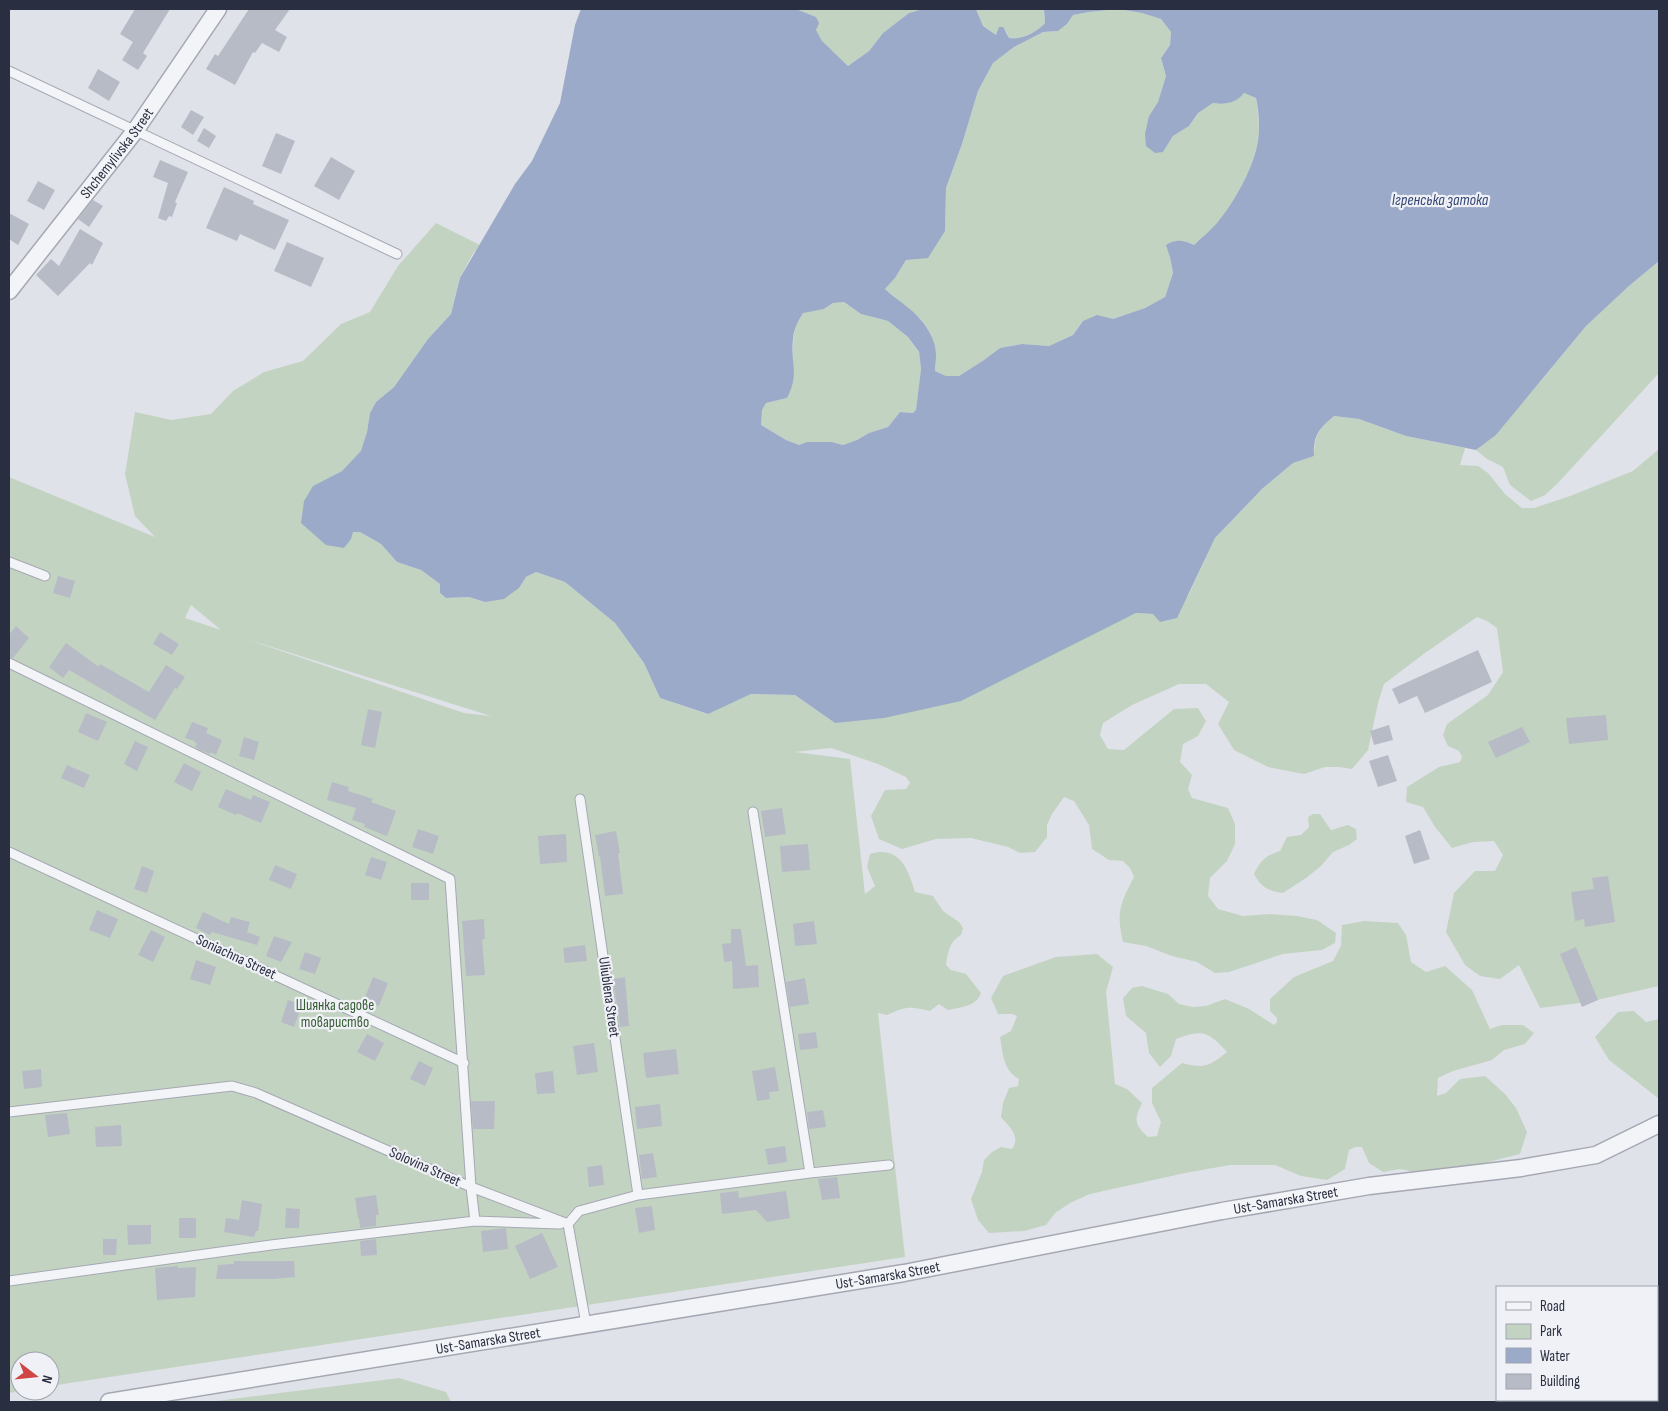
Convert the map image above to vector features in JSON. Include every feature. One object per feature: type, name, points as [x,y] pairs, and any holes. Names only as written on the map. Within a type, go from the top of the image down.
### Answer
[{"type":"street","name":"Shchemylivska Street","points":[[9,291],[135,131],[218,9]]},
{"type":"street","name":"Ust-Samarska Street","points":[[109,1402],[904,1273],[1222,1211],[1369,1186],[1520,1168],[1587,1157],[1596,1155],[1659,1124]]},
{"type":"lane","points":[[9,71],[397,254]]},
{"type":"lane","points":[[9,562],[46,576]]},
{"type":"lane","points":[[9,663],[450,878],[471,1187],[568,1224]]},
{"type":"lane","name":"Uliublena Street","points":[[580,799],[638,1196]]},
{"type":"lane","points":[[753,812],[810,1173]]},
{"type":"lane","name":"Soniachna Street","points":[[9,852],[464,1063]]},
{"type":"lane","name":"Solovina Street","points":[[9,1112],[232,1086],[256,1093],[471,1187],[475,1221]]},
{"type":"lane","points":[[568,1224],[579,1211],[638,1196],[810,1173],[889,1165]]},
{"type":"lane","points":[[9,1280],[271,1245],[475,1221],[568,1224]]},
{"type":"lane","points":[[568,1224],[586,1324]]},
{"type":"green space","points":[[796,9],[923,9],[909,13],[883,33],[869,51],[848,66],[821,41],[816,30],[816,17]]},
{"type":"green space","points":[[976,9],[1044,9],[1045,23],[1029,35],[1009,38],[1006,31],[996,35],[983,26]]},
{"type":"green space","points":[[1118,9],[1142,13],[1161,19],[1171,32],[1170,45],[1161,58],[1166,76],[1158,102],[1149,116],[1163,152],[1173,136],[1189,126],[1198,113],[1213,103],[1222,104],[1230,102],[1238,99],[1244,93],[1256,98],[1259,125],[1258,141],[1252,162],[1242,184],[1217,224],[1194,245],[1184,241],[1170,257],[1173,273],[1165,297],[1145,308],[1113,319],[1083,321],[1073,335],[1049,346],[1022,344],[1000,348],[959,376],[946,376],[935,371],[933,341],[929,331],[915,314],[885,289],[895,278],[906,260],[945,231],[946,188],[978,91],[993,63],[1014,47],[1043,32],[1058,31],[1067,24],[1073,15]]},
{"type":"green space","name":"Шиянка садове товариство","points":[[436,223],[480,245],[472,255],[460,278],[451,314],[428,339],[394,387],[376,402],[370,413],[362,451],[342,471],[313,486],[351,536],[353,532],[360,532],[381,544],[397,562],[421,570],[440,584],[440,593],[446,598],[469,597],[485,602],[519,588],[526,577],[536,572],[565,582],[615,623],[644,663],[660,698],[707,714],[751,694],[795,695],[835,723],[1057,651],[1136,613],[1153,614],[1188,596],[1215,538],[1262,489],[1293,463],[1314,456],[1318,433],[1334,416],[1359,419],[1406,436],[1465,448],[1460,465],[1478,466],[1488,473],[1505,494],[1522,508],[1534,508],[1570,496],[1633,471],[1659,449],[1659,986],[1588,1002],[1540,1008],[1519,965],[1500,979],[1480,976],[1465,965],[1446,932],[1454,893],[1475,871],[1495,871],[1503,855],[1494,841],[1473,842],[1452,848],[1435,827],[1423,807],[1406,802],[1407,787],[1439,767],[1460,762],[1462,757],[1459,751],[1448,746],[1443,735],[1447,724],[1488,695],[1503,672],[1497,628],[1477,617],[1384,684],[1368,750],[1352,769],[1325,767],[1304,774],[1268,767],[1234,750],[1218,724],[1229,702],[1206,684],[1179,684],[1132,705],[1103,723],[1100,735],[1108,749],[1124,750],[1174,709],[1198,708],[1206,721],[1198,736],[1183,744],[1180,762],[1192,775],[1188,789],[1192,798],[1228,808],[1235,824],[1235,844],[1227,861],[1210,878],[1208,896],[1218,909],[1243,916],[1270,914],[1317,920],[1336,933],[1335,943],[1322,950],[1283,954],[1229,972],[1215,973],[1197,962],[1172,956],[1146,946],[1123,942],[1120,923],[1121,908],[1125,894],[1134,877],[1130,868],[1123,861],[1109,860],[1092,849],[1089,825],[1074,801],[1064,797],[1047,825],[1047,837],[1035,852],[1020,853],[1008,847],[971,838],[936,839],[902,849],[879,839],[871,816],[885,790],[906,789],[910,783],[906,777],[878,764],[831,748],[795,752],[850,759],[865,894],[875,886],[867,867],[870,854],[888,853],[901,861],[909,875],[915,892],[933,896],[943,911],[959,922],[963,928],[961,935],[950,948],[946,965],[951,970],[966,974],[981,993],[979,998],[972,1004],[948,1010],[939,1004],[930,1011],[908,1008],[887,1015],[878,1013],[905,1257],[60,1384],[60,1351],[10,1351],[9,1393],[9,477],[155,537],[135,516],[125,474],[135,412],[171,420],[211,414],[233,391],[264,372],[303,361],[341,324],[370,312],[398,266]],"holes":[[[191,605],[221,630],[185,618]],[[246,639],[491,716],[464,713]]]},
{"type":"green space","points":[[1659,261],[1659,373],[1558,483],[1545,495],[1531,501],[1510,485],[1503,467],[1487,459],[1476,450],[1496,435],[1586,326]]},
{"type":"green space","points":[[844,302],[861,314],[888,321],[908,337],[919,353],[921,369],[916,411],[913,413],[900,412],[888,427],[843,445],[832,442],[799,445],[786,440],[761,425],[762,410],[766,403],[787,398],[794,335],[803,312],[824,309],[833,303]]},
{"type":"green space","points":[[1313,814],[1320,814],[1331,830],[1348,825],[1356,829],[1357,839],[1333,852],[1321,866],[1283,893],[1266,888],[1254,874],[1259,865],[1267,857],[1280,851],[1287,837],[1301,835],[1309,827],[1308,817]]},
{"type":"green space","points":[[1364,921],[1398,923],[1406,935],[1411,962],[1426,972],[1445,966],[1472,990],[1490,1029],[1502,1025],[1523,1025],[1534,1033],[1525,1044],[1504,1050],[1492,1060],[1453,1071],[1438,1078],[1437,1096],[1446,1093],[1460,1079],[1485,1076],[1505,1094],[1516,1108],[1527,1132],[1520,1154],[1472,1166],[1426,1174],[1400,1169],[1383,1172],[1369,1163],[1362,1147],[1355,1147],[1349,1150],[1345,1169],[1327,1180],[1301,1176],[1275,1165],[1230,1165],[1090,1194],[1070,1203],[1055,1213],[1046,1225],[1024,1231],[989,1233],[978,1220],[971,1199],[982,1172],[984,1160],[1001,1147],[1012,1149],[1015,1140],[1013,1132],[1001,1117],[1003,1103],[1009,1088],[1018,1086],[1019,1079],[1007,1066],[1000,1037],[1011,1031],[1017,1016],[1013,1014],[998,1014],[991,998],[1003,976],[1056,957],[1097,954],[1113,967],[1106,992],[1115,1084],[1127,1089],[1142,1103],[1137,1118],[1138,1125],[1148,1137],[1157,1136],[1161,1122],[1152,1103],[1152,1088],[1182,1063],[1196,1066],[1206,1065],[1227,1052],[1209,1036],[1199,1033],[1192,1034],[1176,1039],[1171,1056],[1160,1067],[1149,1053],[1146,1033],[1126,1016],[1123,998],[1132,988],[1142,986],[1168,994],[1179,1004],[1193,1007],[1206,1006],[1225,999],[1249,1009],[1274,1025],[1277,1022],[1277,1018],[1270,1011],[1270,999],[1294,977],[1333,961],[1341,946],[1342,925]]},
{"type":"green space","points":[[1634,1011],[1646,1022],[1659,1019],[1658,1098],[1609,1060],[1595,1037],[1618,1012]]},
{"type":"green space","points":[[399,1378],[446,1392],[451,1402],[208,1402]]},
{"type":"water","name":"Ігренська затока","points":[[581,9],[796,9],[816,17],[819,23],[816,30],[822,41],[848,66],[869,51],[883,33],[909,13],[923,9],[976,9],[983,26],[996,35],[999,27],[1003,27],[1009,38],[1019,38],[1029,35],[1045,23],[1044,9],[1118,9],[1659,9],[1659,261],[1586,326],[1496,435],[1476,450],[1406,436],[1359,419],[1334,416],[1318,433],[1314,456],[1293,463],[1262,489],[1215,538],[1177,618],[1160,622],[1153,614],[1136,613],[961,701],[884,718],[835,723],[795,695],[751,694],[708,714],[660,698],[644,663],[615,623],[565,582],[536,572],[526,577],[519,588],[504,599],[485,602],[469,597],[446,598],[440,593],[440,584],[421,570],[397,562],[381,544],[360,532],[353,532],[351,539],[344,548],[326,545],[301,523],[304,501],[313,486],[342,471],[361,451],[370,413],[376,402],[394,387],[428,339],[451,314],[460,278],[515,184],[532,161],[560,103],[575,25]],"holes":[[[1118,9],[1142,13],[1161,19],[1171,32],[1170,45],[1161,58],[1166,76],[1158,102],[1149,116],[1145,134],[1146,146],[1155,153],[1163,152],[1173,136],[1189,126],[1198,113],[1213,103],[1222,104],[1230,102],[1238,99],[1244,93],[1256,98],[1259,120],[1256,151],[1248,173],[1236,195],[1217,223],[1194,245],[1180,241],[1166,245],[1173,273],[1165,297],[1145,308],[1113,319],[1097,315],[1083,321],[1073,335],[1049,346],[1022,344],[1000,348],[959,376],[946,376],[935,371],[935,348],[927,328],[912,310],[885,289],[895,278],[906,260],[928,258],[945,231],[946,188],[978,91],[993,63],[1014,47],[1043,32],[1058,31],[1067,24],[1073,15]],[[844,302],[861,314],[888,321],[908,337],[919,352],[921,369],[916,410],[913,413],[900,412],[888,427],[843,445],[832,442],[807,442],[799,445],[786,440],[761,425],[762,410],[766,403],[787,398],[791,389],[794,375],[792,348],[794,335],[796,325],[803,313],[824,309],[833,303]]]},
{"type":"building","points":[[135,9],[170,9],[143,53],[147,56],[138,70],[122,60],[133,42],[120,34]]},
{"type":"building","points":[[249,9],[290,9],[275,30],[287,37],[279,52],[262,43],[255,53],[253,52],[235,85],[206,69],[215,54],[218,56]]},
{"type":"building","points":[[98,69],[120,82],[109,101],[88,88]]},
{"type":"building","points":[[191,110],[204,117],[193,135],[181,127]]},
{"type":"building","points":[[204,128],[216,136],[209,148],[197,141]]},
{"type":"building","points":[[276,133],[295,141],[281,174],[262,166]]},
{"type":"building","points":[[331,157],[355,171],[339,200],[314,186]]},
{"type":"building","points":[[160,160],[188,172],[175,202],[177,203],[172,217],[169,216],[166,221],[158,218],[168,183],[153,177]]},
{"type":"building","points":[[38,181],[55,190],[44,210],[27,201]]},
{"type":"building","points":[[224,187],[254,201],[253,204],[289,220],[275,250],[240,234],[237,241],[206,228]]},
{"type":"building","points":[[93,200],[103,206],[89,227],[78,219]]},
{"type":"building","points":[[9,213],[29,224],[18,245],[9,239]]},
{"type":"building","points":[[80,229],[103,243],[92,265],[90,263],[58,296],[36,275],[51,259],[59,266]]},
{"type":"building","points":[[287,242],[324,258],[311,287],[274,271]]},
{"type":"building","points":[[58,576],[75,581],[70,598],[53,593]]},
{"type":"building","points":[[16,626],[29,638],[13,658],[9,657],[9,635]]},
{"type":"building","points":[[160,632],[179,644],[172,655],[153,644]]},
{"type":"building","points":[[66,643],[99,667],[100,664],[149,692],[166,665],[185,677],[177,689],[175,688],[155,720],[69,670],[63,678],[49,667]]},
{"type":"building","points":[[1478,650],[1492,682],[1425,713],[1417,696],[1399,704],[1392,689]]},
{"type":"building","points":[[368,709],[382,712],[375,748],[361,745]]},
{"type":"building","points":[[86,713],[107,722],[98,741],[78,732]]},
{"type":"building","points":[[1606,715],[1608,740],[1569,744],[1566,718]]},
{"type":"building","points":[[192,722],[208,728],[206,733],[222,740],[216,755],[200,750],[195,747],[197,744],[194,741],[185,738]]},
{"type":"building","points":[[1389,725],[1393,740],[1374,745],[1370,731]]},
{"type":"building","points":[[1522,727],[1530,742],[1496,758],[1488,742]]},
{"type":"building","points":[[244,737],[259,742],[254,760],[239,756]]},
{"type":"building","points":[[135,741],[148,747],[137,771],[124,764]]},
{"type":"building","points":[[1388,755],[1397,781],[1378,787],[1369,761]]},
{"type":"building","points":[[184,763],[201,772],[192,791],[174,782]]},
{"type":"building","points":[[67,765],[90,775],[84,788],[61,778]]},
{"type":"building","points":[[332,782],[349,787],[348,791],[373,799],[371,802],[396,811],[387,836],[364,827],[365,824],[352,820],[356,808],[327,800]]},
{"type":"building","points":[[226,789],[251,800],[253,795],[270,802],[261,823],[218,807]]},
{"type":"building","points":[[782,808],[786,834],[765,837],[761,811]]},
{"type":"building","points":[[418,829],[439,836],[433,854],[412,847]]},
{"type":"building","points":[[1420,830],[1430,859],[1414,864],[1405,836]]},
{"type":"building","points":[[616,831],[620,853],[618,853],[623,894],[605,896],[600,856],[595,835]]},
{"type":"building","points":[[566,834],[567,862],[540,864],[538,836]]},
{"type":"building","points":[[808,844],[810,870],[782,872],[780,846]]},
{"type":"building","points":[[371,857],[387,862],[381,880],[365,875]]},
{"type":"building","points":[[275,865],[297,874],[291,889],[269,880]]},
{"type":"building","points":[[142,866],[154,871],[147,893],[134,889]]},
{"type":"building","points":[[1608,876],[1615,922],[1585,927],[1584,919],[1575,921],[1571,892],[1594,889],[1592,878]]},
{"type":"building","points":[[411,883],[429,883],[429,900],[411,900]]},
{"type":"building","points":[[97,910],[118,919],[110,938],[89,930]]},
{"type":"building","points":[[203,912],[229,924],[231,917],[250,922],[247,932],[260,937],[257,945],[212,932],[210,935],[196,928]]},
{"type":"building","points":[[484,919],[485,939],[482,939],[485,975],[466,976],[462,921]]},
{"type":"building","points":[[814,921],[817,944],[795,946],[793,924]]},
{"type":"building","points":[[731,929],[741,929],[746,966],[758,965],[759,987],[733,989],[732,961],[724,962],[722,944],[731,943]]},
{"type":"building","points":[[151,930],[165,937],[153,962],[138,955]]},
{"type":"building","points":[[274,936],[292,942],[281,962],[266,956]]},
{"type":"building","points":[[585,945],[587,961],[565,963],[563,948]]},
{"type":"building","points":[[1576,947],[1598,1000],[1582,1007],[1560,954]]},
{"type":"building","points":[[305,952],[321,958],[315,974],[299,969]]},
{"type":"building","points":[[196,960],[216,967],[210,985],[190,979]]},
{"type":"building","points":[[373,977],[388,983],[379,1006],[364,1000]]},
{"type":"building","points":[[625,977],[629,1026],[620,1027],[613,979]]},
{"type":"building","points":[[805,978],[809,1004],[790,1007],[786,982]]},
{"type":"building","points":[[288,1000],[302,1005],[294,1027],[281,1022]]},
{"type":"building","points":[[816,1032],[818,1048],[800,1050],[798,1034]]},
{"type":"building","points":[[367,1034],[384,1043],[375,1061],[357,1052]]},
{"type":"building","points":[[594,1043],[598,1072],[577,1075],[573,1046]]},
{"type":"building","points":[[676,1049],[679,1074],[646,1078],[643,1053]]},
{"type":"building","points":[[419,1061],[433,1068],[425,1086],[410,1079]]},
{"type":"building","points":[[775,1067],[779,1091],[769,1092],[770,1099],[757,1101],[752,1071]]},
{"type":"building","points":[[41,1069],[42,1087],[24,1089],[22,1071]]},
{"type":"building","points":[[553,1071],[555,1093],[537,1094],[535,1073]]},
{"type":"building","points":[[471,1101],[495,1101],[494,1129],[473,1129]]},
{"type":"building","points":[[660,1104],[662,1126],[637,1129],[635,1107]]},
{"type":"building","points":[[823,1110],[826,1127],[809,1129],[807,1112]]},
{"type":"building","points":[[67,1113],[70,1134],[48,1137],[45,1115]]},
{"type":"building","points":[[121,1125],[122,1146],[96,1147],[95,1127]]},
{"type":"building","points":[[785,1146],[787,1162],[768,1165],[765,1149]]},
{"type":"building","points":[[653,1153],[657,1177],[642,1179],[639,1155]]},
{"type":"building","points":[[602,1165],[604,1185],[589,1187],[587,1167]]},
{"type":"building","points":[[837,1177],[840,1198],[822,1200],[818,1179]]},
{"type":"building","points":[[738,1191],[739,1198],[786,1191],[790,1218],[767,1222],[756,1210],[722,1214],[720,1193]]},
{"type":"building","points":[[376,1195],[379,1215],[376,1215],[376,1226],[360,1228],[355,1198]]},
{"type":"building","points":[[242,1200],[262,1204],[258,1231],[256,1231],[254,1237],[224,1232],[226,1218],[239,1220]]},
{"type":"building","points":[[652,1206],[655,1230],[639,1233],[635,1208]]},
{"type":"building","points":[[286,1208],[300,1209],[299,1228],[285,1228]]},
{"type":"building","points":[[179,1218],[196,1218],[196,1238],[179,1238]]},
{"type":"building","points":[[127,1225],[151,1225],[151,1244],[128,1245]]},
{"type":"building","points":[[506,1228],[508,1249],[483,1252],[481,1231]]},
{"type":"building","points":[[542,1233],[558,1267],[530,1279],[515,1246]]},
{"type":"building","points":[[103,1239],[117,1239],[116,1255],[103,1255]]},
{"type":"building","points":[[376,1239],[377,1255],[361,1256],[360,1241]]},
{"type":"building","points":[[234,1261],[294,1261],[295,1277],[216,1279],[218,1265],[234,1264]]},
{"type":"building","points":[[178,1266],[178,1268],[196,1267],[195,1297],[157,1300],[155,1268]]}]
